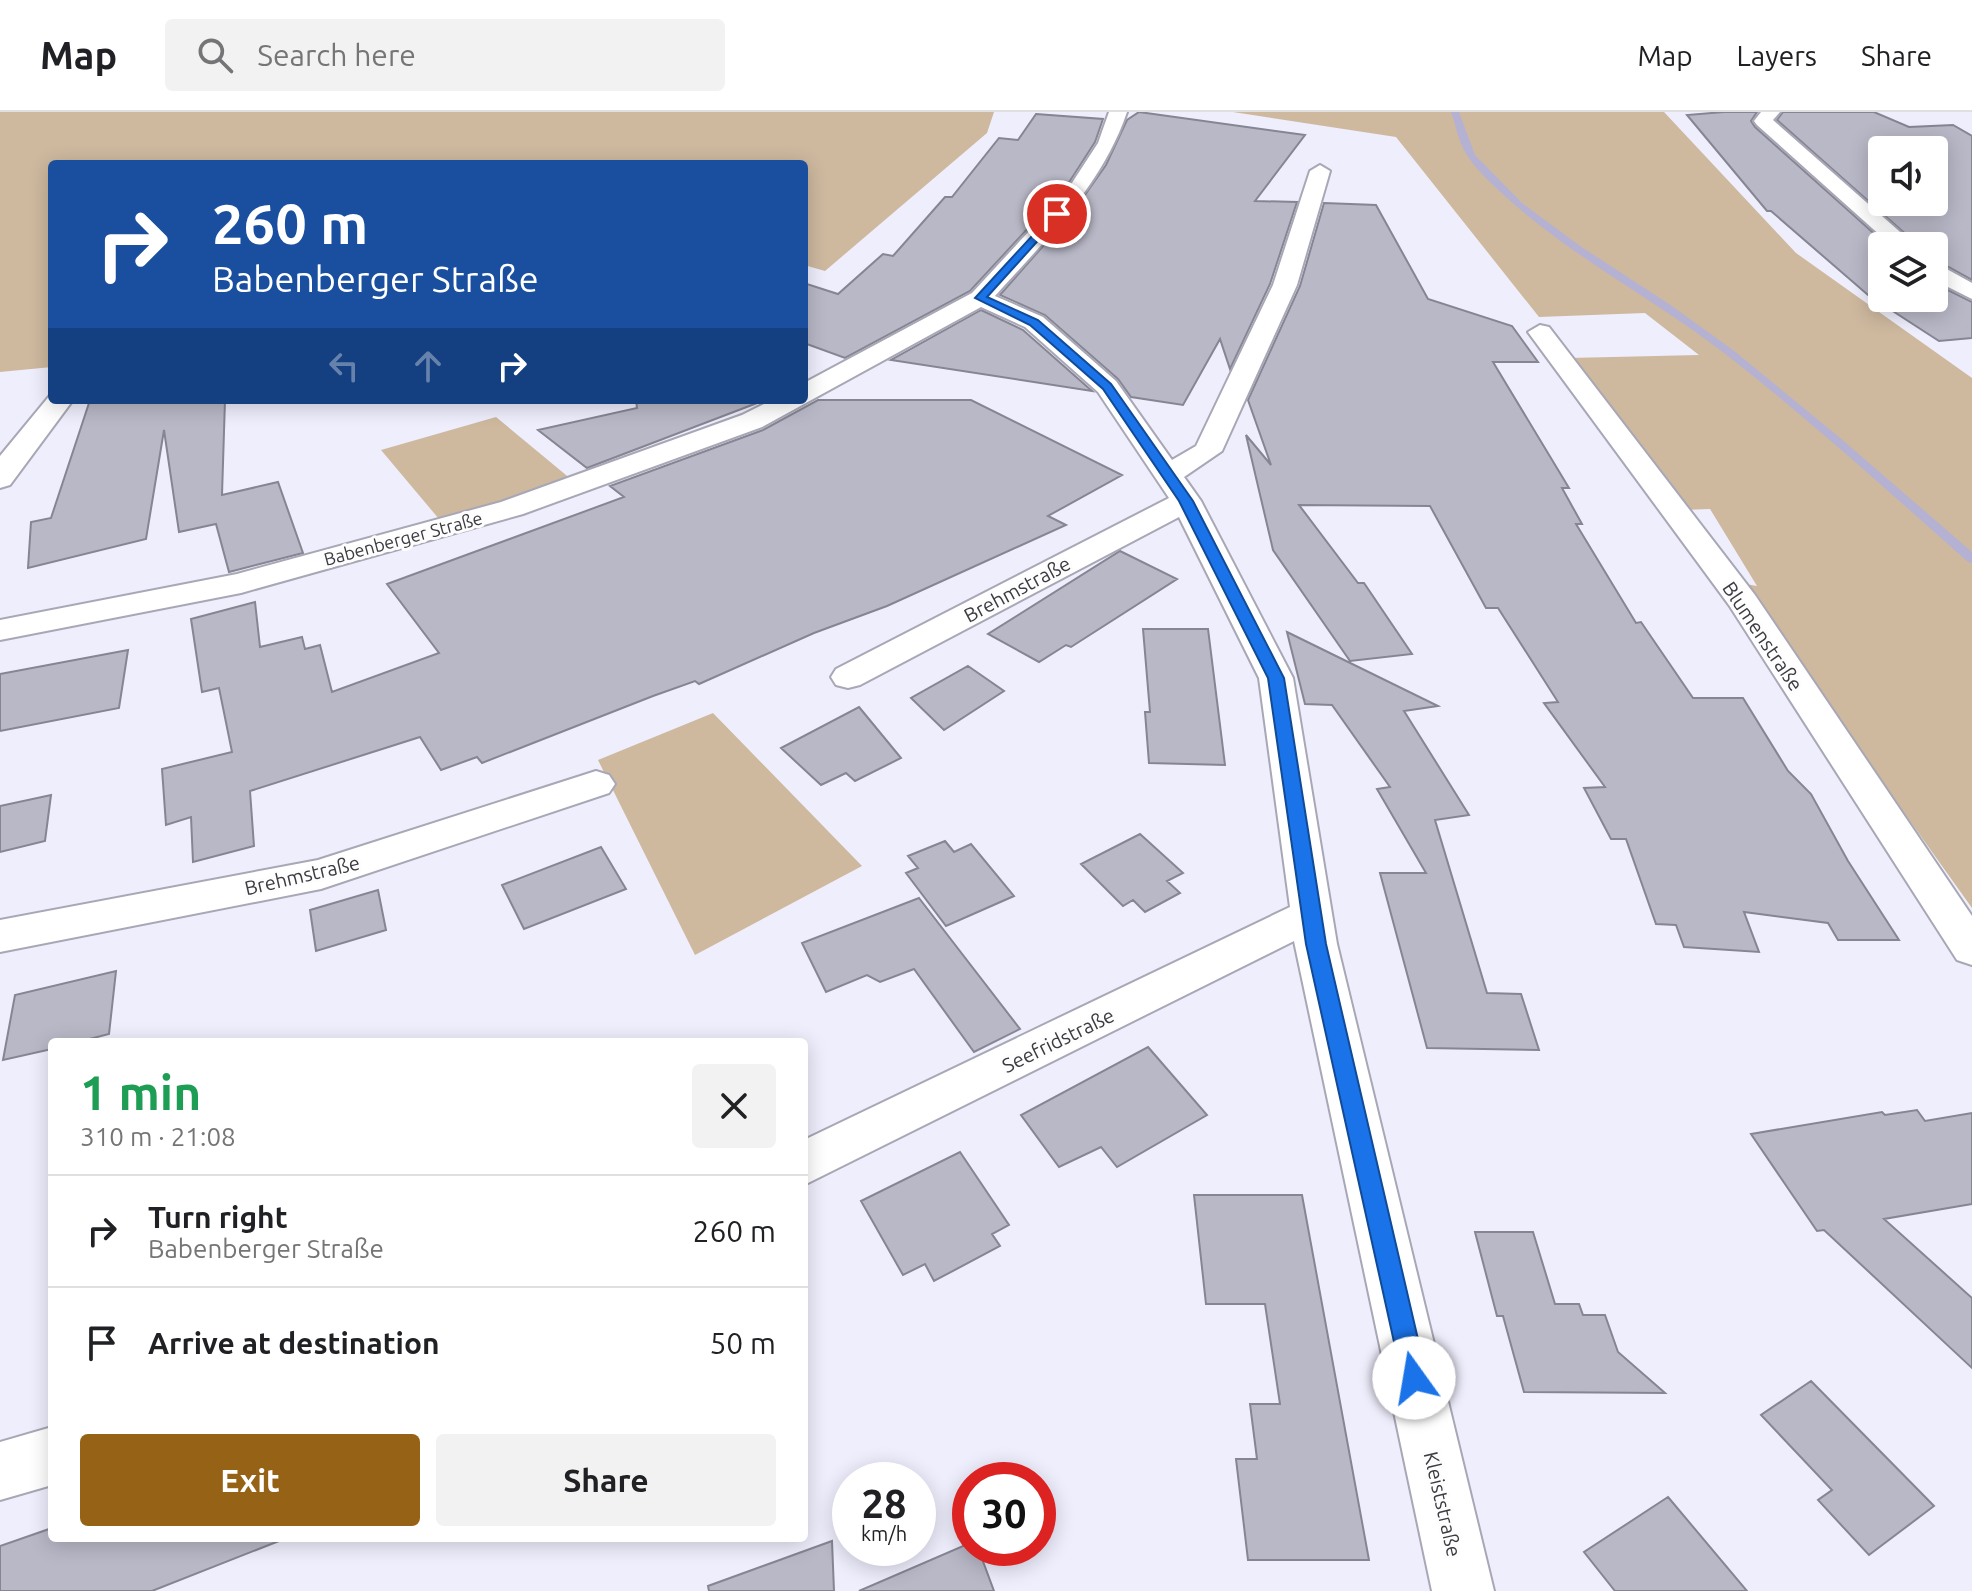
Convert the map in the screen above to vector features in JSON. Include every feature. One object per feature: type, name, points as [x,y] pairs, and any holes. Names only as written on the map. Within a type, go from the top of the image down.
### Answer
[{"type":"street","points":[[808,392],[980,298],[1076,193],[1107,143],[1118,112]]},
{"type":"street","points":[[1771,112],[1763,121],[1889,232]]},
{"type":"street","name":"Brehmstraße","points":[[848,677],[1176,488],[1208,451],[1285,285],[1320,171]]},
{"type":"street","points":[[1948,280],[1972,292]]},
{"type":"street","name":"Kleiststraße","points":[[980,298],[1034,322],[1107,387],[1176,488],[1276,678],[1312,914],[1463,1591]]},
{"type":"street","name":"Blumenstraße","points":[[1540,332],[1743,602],[1880,815],[1972,949]]},
{"type":"street","points":[[0,479],[56,404]]},
{"type":"street","name":"Babenberger Straße","points":[[0,630],[241,583],[512,508],[752,421],[784,404]]},
{"type":"street","name":"Brehmstraße","points":[[0,936],[321,874],[596,784]]},
{"type":"street","name":"Seefridstraße","points":[[808,1162],[1312,914]]},
{"type":"street","points":[[0,1471],[48,1457]]},
{"type":"shaded area","points":[[0,112],[994,112],[987,133],[825,271],[808,266],[808,160],[48,160],[48,367],[0,372]]},
{"type":"shaded area","points":[[1233,112],[1664,112],[1796,253],[1868,304],[1868,312],[1879,312],[1972,378],[1972,908],[1740,583],[1757,586],[1710,509],[1682,510],[1569,358],[1699,355],[1645,313],[1539,317],[1396,137]]},
{"type":"shaded area","points":[[496,417],[572,480],[439,519],[381,450]]},
{"type":"shaded area","points":[[713,713],[862,866],[695,955],[598,760]]},
{"type":"building","points":[[1139,112],[1305,135],[1255,201],[1297,202],[1270,284],[1230,369],[1220,339],[1183,405],[1131,397],[1118,379],[1045,315],[1000,295],[1073,212],[1106,165],[1127,120]]},
{"type":"building","points":[[1757,112],[1751,121],[1755,127],[1872,232],[1868,232],[1868,295],[1771,211],[1767,211],[1687,115]]},
{"type":"building","points":[[1783,112],[1874,112],[1909,127],[1953,125],[1972,136],[1972,280],[1948,267],[1948,232],[1903,232],[1885,216],[1948,216],[1948,136],[1868,136],[1868,201],[1777,120]]},
{"type":"building","points":[[1036,114],[1103,119],[1095,142],[1066,187],[970,291],[845,358],[808,344],[808,284],[838,294],[883,254],[893,256],[945,197],[952,197],[999,138],[1018,140]]},
{"type":"building","points":[[1324,203],[1376,205],[1428,299],[1512,326],[1538,362],[1493,362],[1569,488],[1562,488],[1582,524],[1576,524],[1636,623],[1641,622],[1693,698],[1743,698],[1788,771],[1811,794],[1848,861],[1899,940],[1838,940],[1828,923],[1744,912],[1759,952],[1684,947],[1676,925],[1656,924],[1626,839],[1611,839],[1584,788],[1605,787],[1544,703],[1558,702],[1498,608],[1486,608],[1430,506],[1299,505],[1358,583],[1364,583],[1412,654],[1350,661],[1273,550],[1246,435],[1271,465],[1248,400],[1300,286]]},
{"type":"building","points":[[1948,290],[1972,302],[1972,338],[1939,341],[1894,312],[1948,312]]},
{"type":"building","points":[[981,310],[1023,330],[1092,391],[891,360]]},
{"type":"building","points":[[818,400],[971,400],[1122,475],[1048,516],[1066,525],[887,606],[814,633],[699,684],[695,681],[653,696],[482,763],[477,757],[441,770],[420,737],[250,791],[254,846],[193,862],[191,817],[166,825],[162,769],[232,752],[219,688],[202,692],[191,619],[255,602],[260,647],[302,637],[305,649],[320,645],[332,692],[439,653],[387,584],[624,497],[610,486],[763,430]]},
{"type":"building","points":[[89,404],[225,404],[222,495],[278,482],[303,553],[229,572],[216,524],[179,532],[164,430],[146,539],[28,568],[31,522],[51,518]]},
{"type":"building","points":[[636,404],[755,404],[587,468],[538,430],[637,408]]},
{"type":"building","points":[[1120,551],[1177,579],[1071,647],[1066,645],[1039,662],[988,634]]},
{"type":"building","points":[[1143,629],[1208,629],[1225,765],[1149,763],[1145,712],[1150,712]]},
{"type":"building","points":[[1287,632],[1438,706],[1404,711],[1469,815],[1435,820],[1487,993],[1521,994],[1539,1050],[1427,1048],[1380,873],[1426,873],[1377,789],[1390,787],[1332,705],[1305,704]]},
{"type":"building","points":[[128,650],[119,708],[0,731],[0,674]]},
{"type":"building","points":[[968,666],[1004,691],[944,730],[911,698]]},
{"type":"building","points":[[859,707],[901,758],[855,781],[846,773],[821,785],[781,748]]},
{"type":"building","points":[[51,795],[45,841],[0,852],[0,806]]},
{"type":"building","points":[[1140,834],[1183,873],[1167,881],[1180,893],[1145,912],[1133,900],[1123,906],[1081,864]]},
{"type":"building","points":[[945,841],[954,852],[971,844],[1014,896],[946,926],[906,873],[918,868],[908,856]]},
{"type":"building","points":[[601,847],[626,889],[524,929],[502,885]]},
{"type":"building","points":[[378,890],[386,930],[316,951],[310,910]]},
{"type":"building","points":[[919,898],[1020,1029],[974,1052],[914,969],[880,982],[867,975],[826,992],[802,943]]},
{"type":"building","points":[[116,971],[109,1034],[94,1038],[48,1038],[48,1050],[3,1060],[15,995]]},
{"type":"building","points":[[1148,1047],[1207,1115],[1117,1167],[1101,1147],[1059,1167],[1021,1115]]},
{"type":"building","points":[[1917,1110],[1925,1121],[1972,1113],[1972,1204],[1884,1219],[1972,1298],[1972,1368],[1824,1230],[1817,1231],[1751,1134],[1882,1112],[1885,1115]]},
{"type":"building","points":[[960,1152],[1009,1225],[992,1234],[1000,1246],[934,1281],[925,1264],[903,1275],[861,1201]]},
{"type":"building","points":[[1194,1195],[1302,1195],[1369,1560],[1248,1560],[1236,1459],[1257,1459],[1250,1404],[1280,1404],[1265,1304],[1206,1304]]},
{"type":"building","points":[[1475,1232],[1533,1232],[1555,1304],[1579,1304],[1583,1315],[1605,1315],[1618,1352],[1665,1393],[1524,1392],[1503,1316],[1497,1316]]},
{"type":"building","points":[[1811,1381],[1934,1506],[1869,1555],[1818,1500],[1832,1490],[1761,1415]]},
{"type":"building","points":[[1668,1497],[1747,1591],[1615,1591],[1584,1552]]},
{"type":"building","points":[[48,1529],[48,1542],[276,1542],[152,1591],[0,1591],[0,1546]]},
{"type":"building","points":[[832,1541],[834,1591],[709,1591],[708,1586]]},
{"type":"building","points":[[952,1551],[952,1566],[985,1566],[994,1591],[859,1591],[917,1566],[936,1566],[936,1558]]},
{"type":"waterway","points":[[1455,112],[1472,157],[1519,205],[1729,352],[1835,439],[1972,559]]},
{"type":"route","points":[[1057,214],[980,298],[1034,322],[1107,387],[1186,501],[1276,678],[1316,944],[1414,1378]]}]
